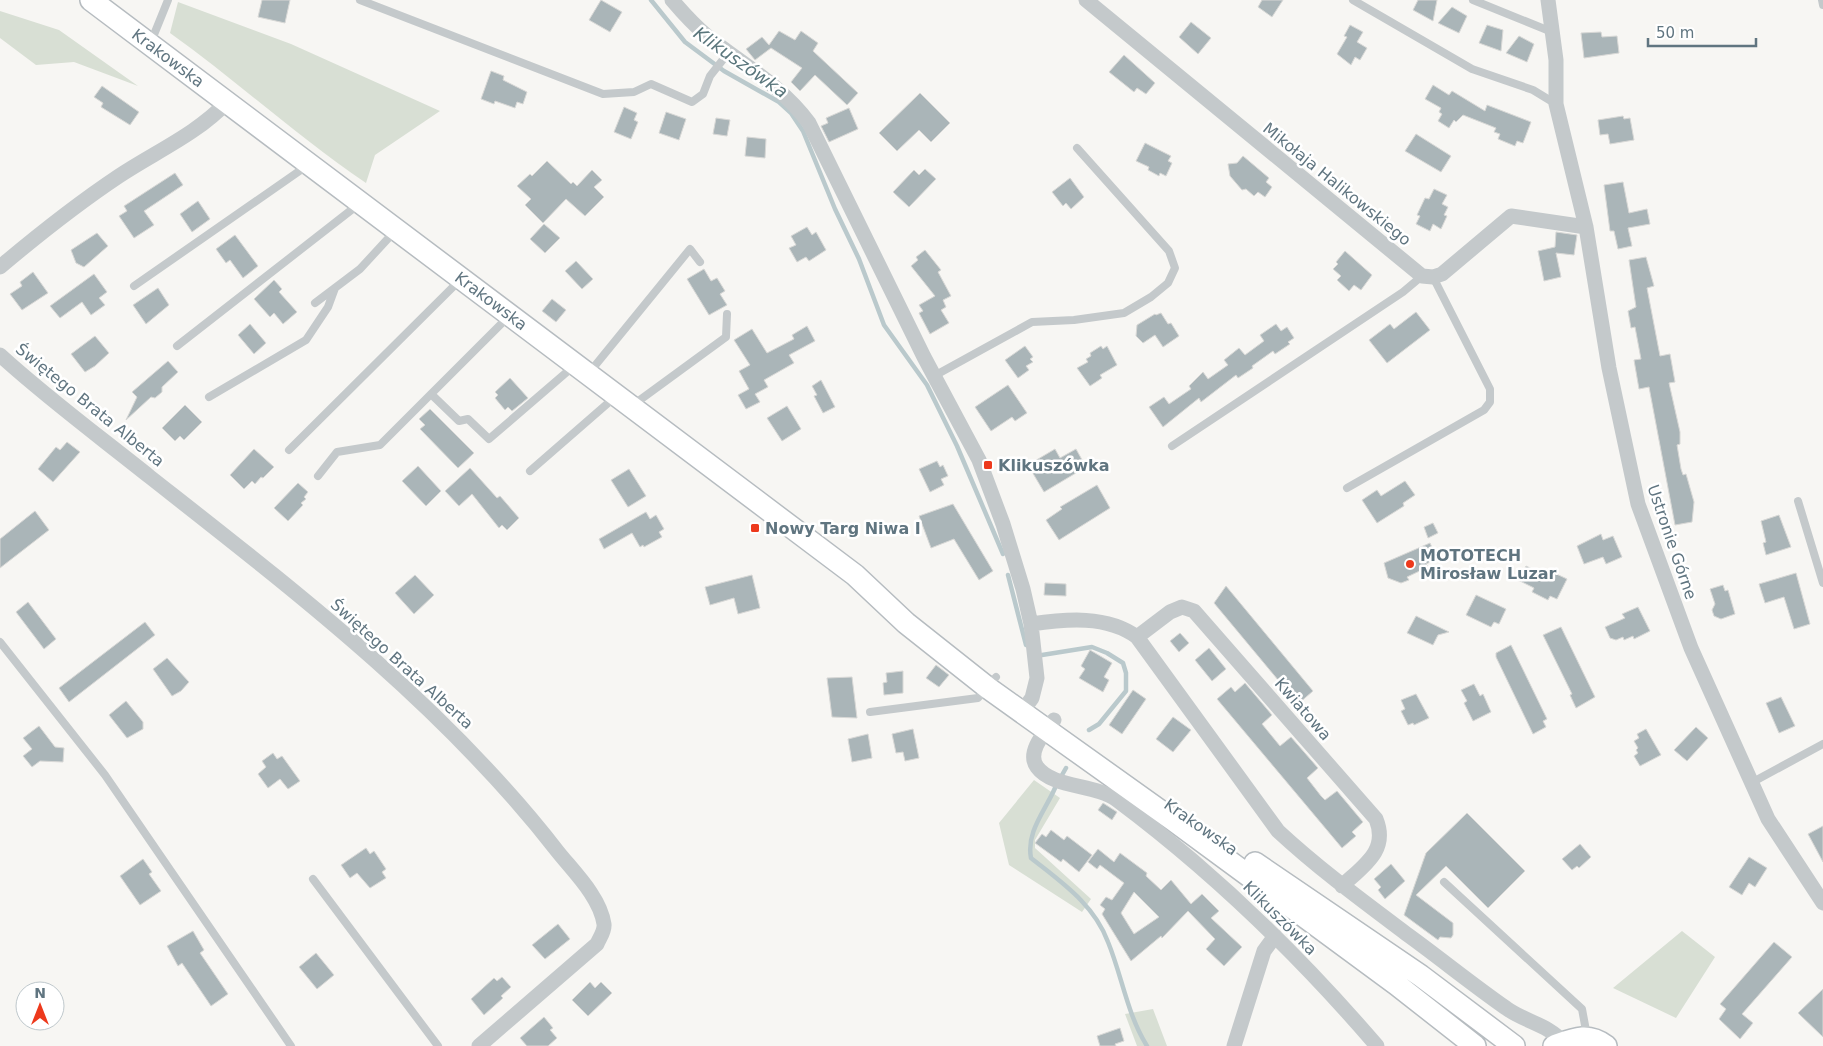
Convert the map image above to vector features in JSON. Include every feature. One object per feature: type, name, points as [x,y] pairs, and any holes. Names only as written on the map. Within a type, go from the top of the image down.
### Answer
[{"type":"main road","name":"Krakowska","points":[[91,0],[855,575],[906,622],[1050,726],[1173,820],[1396,984],[1475,1046]]},
{"type":"main road","name":"Krakowska","points":[[1050,726],[1160,798],[1421,976],[1514,1046]]},
{"type":"main road","points":[[1560,1045],[1572,1038],[1597,1042]]},
{"type":"street","points":[[672,0],[725,56],[784,95],[798,107],[809,122],[934,376],[978,460],[1003,524],[1023,589],[1031,624],[1036,678],[1025,708]]},
{"type":"street","name":"Mikołaja Halikowskiego","points":[[1086,0],[1427,277]]},
{"type":"street","name":"Ustronie Górne","points":[[1548,0],[1556,60],[1556,104],[1586,227],[1609,368],[1638,504],[1691,648],[1751,783],[1768,819],[1823,903]]},
{"type":"street","points":[[0,267],[52,223],[120,175],[199,127],[227,102]]},
{"type":"street","points":[[1427,277],[1442,274],[1511,216],[1586,227]]},
{"type":"street","name":"Świętego Brata Alberta","points":[[0,354],[250,555],[395,677],[522,804],[582,882],[598,906],[604,924],[603,932],[597,944],[479,1046]]},
{"type":"street","name":"Kwiatowa","points":[[1138,637],[1170,612],[1182,606],[1194,611],[1376,820],[1381,833],[1379,846],[1366,863],[1342,886]]},
{"type":"street","points":[[1031,624],[1062,620],[1104,623],[1128,630],[1138,637],[1278,831],[1342,886],[1508,1010],[1542,1025],[1556,1034],[1560,1045]]},
{"type":"street","name":"Klikuszówka","points":[[1050,726],[1034,750],[1033,758],[1041,770],[1060,781],[1114,798],[1170,841],[1225,888],[1275,936],[1377,1046]]},
{"type":"street","points":[[1234,1046],[1264,951],[1275,936]]},
{"type":"lane","points":[[149,44],[168,0]]},
{"type":"lane","points":[[360,0],[603,94],[634,92],[651,84],[692,102],[703,94],[710,76],[725,56]]},
{"type":"lane","points":[[1353,0],[1472,69],[1533,90],[1556,104]]},
{"type":"lane","points":[[1474,0],[1552,32]]},
{"type":"lane","points":[[1822,0],[1823,5]]},
{"type":"lane","points":[[934,376],[1032,322],[1074,320],[1124,313],[1151,297],[1168,283],[1175,268],[1169,251],[1077,148]]},
{"type":"lane","points":[[134,286],[309,164]]},
{"type":"lane","points":[[177,346],[360,203]]},
{"type":"lane","points":[[315,303],[360,269],[396,230]]},
{"type":"lane","points":[[431,394],[459,420],[468,419],[489,439],[582,369],[690,249],[700,262]]},
{"type":"lane","points":[[1172,446],[1427,277],[1490,389],[1490,402],[1484,410],[1348,488]]},
{"type":"lane","points":[[289,450],[461,279]]},
{"type":"lane","points":[[209,397],[306,340],[328,307],[335,288]]},
{"type":"lane","points":[[530,471],[624,401],[726,337],[727,314]]},
{"type":"lane","points":[[318,476],[337,452],[380,445],[510,315]]},
{"type":"lane","points":[[1798,500],[1823,583]]},
{"type":"lane","points":[[0,642],[105,775],[291,1046]]},
{"type":"lane","points":[[870,712],[978,698],[992,683]]},
{"type":"lane","points":[[1751,783],[1823,744]]},
{"type":"lane","points":[[313,879],[438,1046]]},
{"type":"lane","points":[[1444,882],[1582,1009],[1597,1042]]},
{"type":"shaded area","points":[[178,2],[291,44],[440,111],[375,155],[366,183],[316,147],[170,33]]},
{"type":"shaded area","points":[[0,11],[59,30],[138,86],[74,62],[36,65],[0,38]]},
{"type":"shaded area","points":[[1034,780],[1060,798],[1035,840],[1035,848],[1091,899],[1082,912],[1009,865],[999,823]]},
{"type":"shaded area","points":[[1682,931],[1715,957],[1676,1018],[1613,988]]},
{"type":"shaded area","points":[[1153,1009],[1167,1046],[1137,1046],[1125,1014]]},
{"type":"building","points":[[262,0],[290,0],[285,23],[258,17]]},
{"type":"building","points":[[601,0],[622,12],[610,32],[589,20]]},
{"type":"building","points":[[1262,0],[1283,0],[1272,17],[1258,7]]},
{"type":"building","points":[[1418,0],[1437,0],[1433,21],[1413,10]]},
{"type":"building","points":[[1452,7],[1467,16],[1459,33],[1438,23]]},
{"type":"building","points":[[1191,22],[1211,38],[1198,54],[1179,37]]},
{"type":"building","points":[[1350,25],[1363,32],[1357,42],[1367,48],[1360,60],[1355,57],[1351,65],[1337,54],[1347,37],[1344,36]]},
{"type":"building","points":[[1487,25],[1503,30],[1501,51],[1479,43]]},
{"type":"building","points":[[779,31],[795,40],[801,31],[818,43],[813,51],[858,93],[847,105],[815,75],[800,91],[791,82],[802,68],[771,48],[755,60],[746,49],[762,37],[769,45]]},
{"type":"building","points":[[1601,32],[1602,37],[1617,36],[1619,53],[1584,58],[1581,33]]},
{"type":"building","points":[[1519,36],[1534,44],[1527,62],[1506,53]]},
{"type":"building","points":[[1124,55],[1155,83],[1146,94],[1137,88],[1134,92],[1109,72]]},
{"type":"building","points":[[491,71],[504,76],[503,80],[527,92],[523,104],[517,102],[515,108],[495,101],[494,104],[481,99]]},
{"type":"building","points":[[1433,85],[1449,95],[1452,91],[1485,111],[1487,105],[1531,122],[1523,143],[1517,141],[1515,146],[1498,139],[1500,134],[1494,132],[1496,128],[1463,115],[1456,122],[1454,120],[1449,128],[1438,121],[1442,114],[1439,112],[1441,108],[1425,99]]},
{"type":"building","points":[[102,86],[139,112],[130,125],[101,107],[103,103],[94,97]]},
{"type":"building","points":[[920,93],[950,123],[931,142],[919,130],[897,151],[879,133]]},
{"type":"building","points":[[624,107],[637,113],[634,120],[638,122],[631,139],[614,132]]},
{"type":"building","points":[[849,108],[858,129],[829,142],[821,126],[828,123],[826,118]]},
{"type":"building","points":[[666,112],[686,119],[679,140],[659,133]]},
{"type":"building","points":[[1623,116],[1624,119],[1630,118],[1634,140],[1610,144],[1608,134],[1600,135],[1598,120]]},
{"type":"building","points":[[716,118],[730,120],[727,136],[713,134]]},
{"type":"building","points":[[1416,134],[1451,156],[1441,172],[1405,151]]},
{"type":"building","points":[[747,137],[766,139],[765,158],[745,156]]},
{"type":"building","points":[[1145,143],[1171,156],[1168,161],[1172,163],[1166,176],[1160,173],[1159,176],[1148,170],[1149,167],[1136,161]]},
{"type":"building","points":[[1243,156],[1269,178],[1266,182],[1272,187],[1265,197],[1258,192],[1254,196],[1246,189],[1242,190],[1230,176],[1228,164],[1237,163]]},
{"type":"building","points":[[547,161],[571,184],[573,182],[577,186],[592,170],[602,180],[594,187],[604,197],[585,216],[566,199],[543,223],[525,205],[531,199],[517,186],[530,174],[532,176]]},
{"type":"building","points":[[925,169],[936,179],[909,207],[893,192],[914,170],[919,175]]},
{"type":"building","points":[[175,173],[183,185],[144,211],[154,225],[134,238],[119,216],[127,211],[124,206]]},
{"type":"building","points":[[1070,178],[1084,197],[1071,209],[1066,203],[1063,206],[1052,192]]},
{"type":"building","points":[[1623,182],[1629,213],[1647,209],[1650,224],[1628,228],[1632,246],[1618,249],[1614,231],[1610,231],[1604,185]]},
{"type":"building","points":[[1434,189],[1447,195],[1442,204],[1448,207],[1444,215],[1447,216],[1441,229],[1433,224],[1430,231],[1416,224],[1420,216],[1417,215],[1425,198],[1429,199]]},
{"type":"building","points":[[198,201],[210,219],[192,232],[180,214]]},
{"type":"building","points":[[544,224],[560,238],[545,253],[530,239]]},
{"type":"building","points":[[807,227],[812,235],[816,232],[826,250],[809,261],[806,257],[797,262],[789,248],[796,245],[791,236]]},
{"type":"building","points":[[1556,232],[1577,235],[1574,255],[1556,253],[1561,277],[1544,281],[1538,251],[1555,247]]},
{"type":"building","points":[[97,233],[108,246],[84,267],[76,263],[71,250]]},
{"type":"building","points":[[235,235],[258,266],[243,278],[230,260],[226,263],[216,249]]},
{"type":"building","points":[[925,250],[941,270],[938,272],[951,296],[943,300],[946,307],[941,310],[949,323],[930,334],[919,313],[923,311],[919,305],[935,296],[911,266],[918,260],[916,257]]},
{"type":"building","points":[[1345,251],[1372,275],[1361,290],[1354,285],[1349,291],[1337,280],[1341,276],[1333,269]]},
{"type":"building","points":[[1646,257],[1654,286],[1647,288],[1660,356],[1670,354],[1675,382],[1669,383],[1680,432],[1680,444],[1677,445],[1681,469],[1683,475],[1686,474],[1694,502],[1692,522],[1675,525],[1649,387],[1639,389],[1634,360],[1641,359],[1635,327],[1631,328],[1628,311],[1636,307],[1629,260]]},
{"type":"building","points":[[576,261],[593,279],[582,289],[565,271]]},
{"type":"building","points":[[704,269],[711,281],[717,278],[725,291],[720,294],[727,305],[709,315],[687,279]]},
{"type":"building","points":[[33,272],[48,293],[22,310],[10,294],[22,286],[20,282]]},
{"type":"building","points":[[94,274],[107,292],[99,298],[105,305],[91,315],[82,302],[60,318],[50,306]]},
{"type":"building","points":[[274,280],[282,289],[279,292],[297,312],[283,324],[274,313],[270,317],[254,299]]},
{"type":"building","points":[[158,288],[169,305],[146,324],[133,305]]},
{"type":"building","points":[[552,299],[566,310],[556,322],[542,311]]},
{"type":"building","points":[[1416,312],[1430,330],[1387,363],[1369,340],[1390,324],[1394,329]]},
{"type":"building","points":[[1161,313],[1168,324],[1171,323],[1179,336],[1163,347],[1155,335],[1143,343],[1136,336],[1137,325],[1155,314]]},
{"type":"building","points":[[250,324],[266,343],[254,354],[238,335]]},
{"type":"building","points":[[1276,324],[1281,331],[1287,327],[1294,338],[1288,342],[1290,344],[1275,354],[1273,351],[1238,378],[1236,375],[1201,402],[1199,398],[1163,427],[1149,407],[1164,397],[1169,404],[1191,389],[1189,386],[1203,372],[1208,379],[1228,365],[1224,360],[1239,348],[1245,355],[1264,341],[1260,335]]},
{"type":"building","points":[[807,326],[815,341],[789,355],[794,363],[764,380],[768,387],[755,394],[760,402],[746,409],[738,395],[749,389],[739,371],[750,365],[734,340],[752,329],[767,353],[794,339],[792,335]]},
{"type":"building","points":[[95,336],[109,353],[95,366],[85,372],[71,354]]},
{"type":"building","points":[[1025,346],[1033,357],[1030,359],[1033,362],[1026,366],[1029,370],[1018,378],[1005,360]]},
{"type":"building","points":[[1101,346],[1103,349],[1107,346],[1117,365],[1100,375],[1102,378],[1090,386],[1077,368],[1088,362],[1086,359],[1091,356],[1090,353]]},
{"type":"building","points":[[168,361],[178,372],[162,387],[162,392],[155,398],[151,397],[126,420],[137,397],[132,392]]},
{"type":"building","points":[[510,378],[528,398],[512,411],[508,407],[505,410],[495,398],[498,395],[495,392]]},
{"type":"building","points":[[821,380],[835,407],[823,413],[814,396],[817,395],[812,386]]},
{"type":"building","points":[[1008,385],[1027,413],[1015,421],[1012,417],[991,431],[975,407]]},
{"type":"building","points":[[185,405],[202,422],[184,440],[180,436],[175,441],[162,428]]},
{"type":"building","points":[[787,406],[801,429],[782,441],[767,418]]},
{"type":"building","points":[[430,409],[474,453],[458,468],[420,429],[425,425],[419,419]]},
{"type":"building","points":[[67,442],[80,452],[53,482],[38,469],[56,447],[60,450]]},
{"type":"building","points":[[254,449],[274,467],[255,484],[252,481],[244,489],[230,475]]},
{"type":"building","points":[[1055,449],[1060,458],[1076,449],[1086,467],[1044,492],[1028,465]]},
{"type":"building","points":[[937,461],[940,467],[943,465],[948,476],[941,479],[944,485],[930,492],[919,469]]},
{"type":"building","points":[[418,466],[441,491],[426,506],[402,481]]},
{"type":"building","points":[[470,468],[497,498],[500,496],[519,518],[507,530],[502,525],[499,528],[472,494],[459,506],[445,491]]},
{"type":"building","points":[[629,469],[646,496],[628,507],[611,480]]},
{"type":"building","points":[[1405,481],[1415,495],[1403,503],[1404,506],[1377,523],[1362,500],[1377,490],[1381,496]]},
{"type":"building","points":[[298,483],[308,492],[304,497],[306,499],[301,503],[303,505],[288,521],[274,508]]},
{"type":"building","points":[[1097,485],[1110,508],[1059,540],[1046,520],[1062,509],[1060,507]]},
{"type":"building","points":[[953,504],[993,571],[979,580],[954,539],[931,548],[919,516]]},
{"type":"building","points":[[35,511],[49,530],[0,568],[0,539]]},
{"type":"building","points":[[646,512],[650,519],[656,515],[664,529],[659,532],[662,537],[644,547],[643,545],[640,547],[632,533],[604,549],[599,539]]},
{"type":"building","points":[[1779,515],[1791,547],[1766,555],[1763,543],[1766,542],[1761,521]]},
{"type":"building","points":[[1433,523],[1438,533],[1428,538],[1424,527]]},
{"type":"building","points":[[1601,534],[1603,540],[1613,536],[1622,557],[1606,564],[1603,557],[1584,564],[1577,546]]},
{"type":"building","points":[[1430,543],[1437,559],[1426,564],[1428,567],[1407,577],[1409,580],[1401,583],[1388,578],[1384,563]]},
{"type":"building","points":[[1526,566],[1547,576],[1550,571],[1567,579],[1557,599],[1550,596],[1548,600],[1532,592],[1534,588],[1518,580]]},
{"type":"building","points":[[1796,573],[1810,624],[1794,629],[1784,597],[1765,603],[1759,584]]},
{"type":"building","points":[[415,575],[434,595],[414,614],[395,593]]},
{"type":"building","points":[[752,575],[760,608],[738,614],[734,598],[710,605],[705,587]]},
{"type":"building","points":[[1045,583],[1066,584],[1066,596],[1044,595]]},
{"type":"building","points":[[1723,585],[1725,591],[1728,590],[1735,614],[1721,619],[1714,616],[1712,610],[1715,604],[1710,589]]},
{"type":"building","points":[[1226,586],[1313,691],[1298,704],[1214,603]]},
{"type":"building","points":[[1476,595],[1506,609],[1499,624],[1494,622],[1491,627],[1466,615]]},
{"type":"building","points":[[28,602],[56,639],[44,649],[16,612]]},
{"type":"building","points":[[1638,607],[1650,631],[1634,639],[1633,636],[1624,640],[1623,637],[1616,640],[1610,638],[1605,627],[1625,618],[1622,614]]},
{"type":"building","points":[[1416,616],[1449,632],[1438,635],[1433,645],[1407,633]]},
{"type":"building","points":[[145,622],[155,635],[69,702],[59,688]]},
{"type":"building","points":[[1561,627],[1595,697],[1576,708],[1570,695],[1572,694],[1543,635]]},
{"type":"building","points":[[1180,633],[1189,643],[1179,652],[1170,641]]},
{"type":"building","points":[[1511,645],[1547,719],[1543,721],[1546,727],[1533,734],[1496,657],[1496,653]]},
{"type":"building","points":[[1209,648],[1226,669],[1212,681],[1195,660]]},
{"type":"building","points":[[1090,650],[1112,663],[1104,677],[1109,680],[1103,692],[1079,678],[1085,669],[1081,666]]},
{"type":"building","points":[[167,658],[189,682],[181,691],[172,696],[153,669]]},
{"type":"building","points":[[936,665],[949,675],[939,687],[926,678]]},
{"type":"building","points":[[903,671],[903,693],[884,695],[883,683],[887,682],[886,673]]},
{"type":"building","points":[[852,677],[857,718],[832,717],[827,678]]},
{"type":"building","points":[[1245,683],[1272,715],[1262,724],[1280,746],[1291,737],[1318,768],[1307,778],[1321,796],[1325,800],[1337,791],[1363,822],[1352,832],[1356,836],[1342,848],[1217,699],[1231,687],[1235,692]]},
{"type":"building","points":[[1474,684],[1480,696],[1483,694],[1491,712],[1473,721],[1464,703],[1467,701],[1461,690]]},
{"type":"building","points":[[1133,690],[1146,699],[1122,734],[1109,725]]},
{"type":"building","points":[[1416,694],[1429,718],[1414,725],[1413,723],[1408,725],[1401,711],[1405,709],[1401,700]]},
{"type":"building","points":[[1781,697],[1795,726],[1779,733],[1766,703]]},
{"type":"building","points":[[126,701],[143,722],[143,729],[127,738],[109,715]]},
{"type":"building","points":[[1173,717],[1191,730],[1173,752],[1156,739]]},
{"type":"building","points":[[39,726],[55,747],[64,748],[63,762],[40,761],[32,767],[23,756],[32,749],[23,738]]},
{"type":"building","points":[[1696,727],[1708,738],[1687,761],[1674,750]]},
{"type":"building","points":[[913,729],[919,758],[905,761],[903,752],[896,753],[892,734]]},
{"type":"building","points":[[1646,729],[1661,755],[1640,766],[1634,756],[1638,753],[1636,750],[1638,748],[1634,741],[1639,738],[1637,734]]},
{"type":"building","points":[[868,734],[872,758],[852,762],[848,739]]},
{"type":"building","points":[[273,753],[277,759],[282,756],[300,781],[288,789],[280,779],[268,788],[258,774],[266,767],[262,761]]},
{"type":"building","points":[[1103,803],[1117,812],[1112,820],[1098,810]]},
{"type":"building","points":[[1467,813],[1525,871],[1488,908],[1446,866],[1416,895],[1453,923],[1453,935],[1451,938],[1440,937],[1438,940],[1404,915],[1426,853]]},
{"type":"building","points":[[1823,826],[1823,862],[1808,834]]},
{"type":"building","points":[[1051,830],[1064,840],[1067,836],[1092,855],[1079,872],[1063,859],[1061,862],[1035,843],[1042,834],[1046,837]]},
{"type":"building","points":[[1580,844],[1591,857],[1579,868],[1577,866],[1572,870],[1562,859]]},
{"type":"building","points":[[366,848],[370,854],[374,851],[386,869],[382,872],[386,878],[370,888],[357,873],[350,878],[341,865]]},
{"type":"building","points":[[1098,849],[1114,862],[1120,853],[1147,873],[1146,876],[1161,890],[1171,880],[1191,904],[1202,894],[1219,911],[1211,918],[1242,947],[1224,966],[1206,949],[1215,939],[1188,911],[1162,938],[1161,936],[1131,961],[1102,914],[1105,909],[1100,905],[1106,897],[1112,900],[1124,883],[1100,865],[1097,869],[1088,862]],"holes":[[[1134,892],[1159,917],[1134,934],[1121,913]]]},
{"type":"building","points":[[1749,857],[1767,868],[1755,887],[1749,883],[1742,895],[1729,887]]},
{"type":"building","points":[[143,859],[152,872],[149,874],[161,891],[140,905],[120,876]]},
{"type":"building","points":[[1391,864],[1405,881],[1385,899],[1378,890],[1381,887],[1374,879]]},
{"type":"building","points":[[558,924],[570,939],[545,959],[532,945]]},
{"type":"building","points":[[193,931],[204,950],[200,953],[228,994],[211,1006],[182,963],[178,966],[167,946]]},
{"type":"building","points":[[1774,942],[1792,957],[1742,1014],[1753,1023],[1740,1039],[1719,1019],[1726,1009],[1720,1004]]},
{"type":"building","points":[[316,953],[334,975],[317,989],[299,967]]},
{"type":"building","points":[[502,977],[511,987],[501,996],[503,998],[484,1015],[471,999],[494,978],[497,981]]},
{"type":"building","points":[[590,982],[595,988],[601,982],[612,993],[588,1016],[572,1000]]},
{"type":"building","points":[[1823,989],[1823,1037],[1798,1013]]},
{"type":"building","points":[[544,1017],[553,1028],[550,1030],[557,1038],[548,1046],[527,1046],[520,1038]]},
{"type":"building","points":[[1120,1028],[1124,1041],[1115,1044],[1116,1046],[1100,1046],[1097,1036]]},
{"type":"waterway","name":"Klikuszówka","points":[[651,0],[685,42],[724,71],[779,102],[791,113],[803,131],[835,209],[859,259],[884,325],[927,385],[957,446],[1003,554]]},
{"type":"waterway","name":"Klikuszówka","points":[[1008,575],[1026,645]]},
{"type":"waterway","name":"Klikuszówka","points":[[1042,655],[1092,647],[1107,653],[1123,663],[1126,673],[1126,691],[1099,724],[1089,730]]},
{"type":"waterway","name":"Klikuszówka","points":[[1062,775],[1066,768]]},
{"type":"waterway","name":"Klikuszówka","points":[[1055,788],[1034,830],[1030,848],[1031,858],[1076,895],[1102,928],[1113,955],[1134,1021],[1147,1046]]},
{"type":"place","name":"Klikuszówka","points":[[988,465]]},
{"type":"place","name":"Nowy Targ Niwa I","points":[[755,528]]},
{"type":"place","name":"MOTOTECH Mirosław Luzar","points":[[1410,564]]}]
